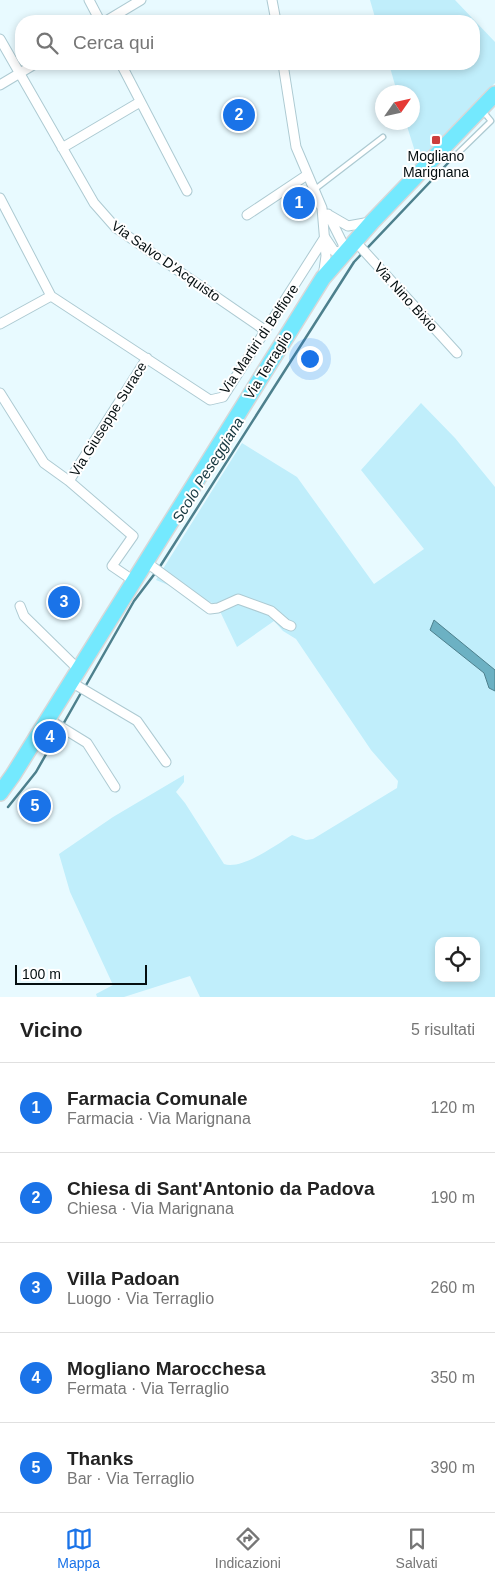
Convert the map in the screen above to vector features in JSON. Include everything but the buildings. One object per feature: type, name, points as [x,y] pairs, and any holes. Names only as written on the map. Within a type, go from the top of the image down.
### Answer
[{"type":"main road","name":"Via Terraglio","points":[[0,793],[17,777],[57,724],[130,579],[149,565],[323,278],[344,253],[361,246],[372,222],[495,94]]},
{"type":"street","points":[[89,0],[97,15]]},
{"type":"street","points":[[116,15],[141,0]]},
{"type":"street","points":[[272,0],[275,15]]},
{"type":"street","name":"Via Salvo D'Acquisto","points":[[0,39],[15,67]]},
{"type":"street","name":"Via Salvo D'Acquisto","points":[[17,70],[94,203],[116,228],[266,331]]},
{"type":"street","points":[[0,85],[25,70]]},
{"type":"street","points":[[124,70],[187,191]]},
{"type":"street","points":[[284,70],[296,148],[313,190],[343,244],[344,253],[334,251],[325,237]]},
{"type":"street","points":[[62,148],[140,102]]},
{"type":"street","points":[[247,214],[307,175]]},
{"type":"street","name":"Via Martiri di Belfiore","points":[[0,198],[51,296],[210,400],[223,397],[325,237]]},
{"type":"street","points":[[325,211],[348,226],[372,222]]},
{"type":"street","points":[[323,278],[325,211]]},
{"type":"street","name":"Via Nino Bixio","points":[[361,246],[457,353]]},
{"type":"street","points":[[0,324],[51,296]]},
{"type":"street","name":"Via Giuseppe Surace","points":[[69,481],[147,358]]},
{"type":"street","points":[[0,394],[44,464],[69,481],[134,536],[112,566],[130,579]]},
{"type":"street","points":[[149,565],[210,609],[224,606],[230,600],[238,599],[271,611],[291,626]]},
{"type":"street","points":[[20,606],[24,616],[79,682],[137,721],[166,762]]},
{"type":"street","points":[[57,724],[87,743],[115,787]]},
{"type":"lane","points":[[313,190],[383,137]]},
{"type":"shaded area","points":[[370,0],[455,0],[469,15],[374,15]]},
{"type":"shaded area","points":[[480,26],[495,42],[495,83],[418,161],[408,130],[420,130],[420,85],[395,85],[391,70],[480,70]]},
{"type":"shaded area","points":[[421,403],[455,438],[495,487],[495,670],[430,629],[484,673],[489,688],[495,691],[495,997],[200,997],[190,976],[124,997],[97,997],[96,994],[113,985],[70,892],[59,854],[113,817],[184,775],[184,782],[176,792],[224,864],[231,865],[259,856],[292,835],[306,840],[313,839],[397,788],[398,781],[371,750],[296,639],[283,631],[274,621],[237,647],[217,605],[156,580],[242,443],[297,477],[374,584],[424,549],[361,470]]},
{"type":"shaded area","points":[[434,620],[495,670],[495,691],[489,688],[484,673],[430,630]]},
{"type":"waterway","name":"Scolo Peseggiana","points":[[159,568],[354,262],[449,162]]},
{"type":"waterway","name":"Scolo Peseggiana","points":[[85,687],[134,601],[156,572]]},
{"type":"waterway","name":"Scolo Peseggiana","points":[[8,807],[36,772],[82,691]]},
{"type":"place","name":"Chiesa di Sant'Antonio da Padova","points":[[239,115]]},
{"type":"place","name":"Mogliano Marignana","points":[[436,140]]},
{"type":"place","name":"Farmacia Comunale","points":[[299,203]]},
{"type":"place","name":"Villa Padoan","points":[[64,602]]},
{"type":"place","name":"Mogliano Marocchesa","points":[[50,737]]},
{"type":"place","name":"Thanks","points":[[35,806]]}]
